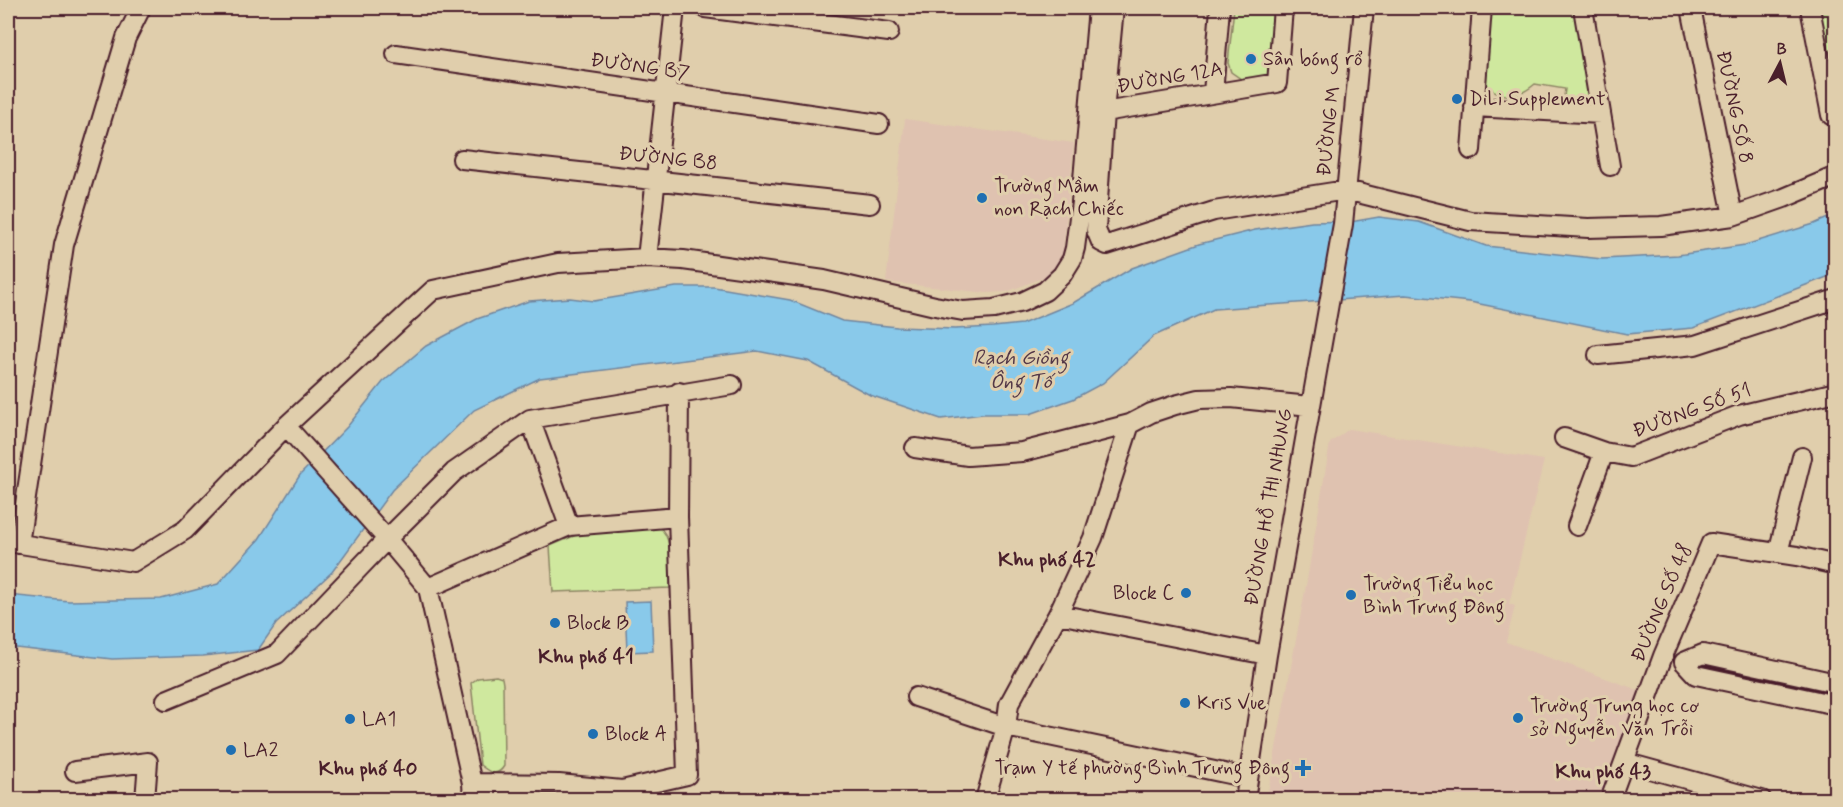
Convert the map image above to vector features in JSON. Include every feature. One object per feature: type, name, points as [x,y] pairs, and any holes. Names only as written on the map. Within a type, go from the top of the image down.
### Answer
[{"type":"street","points":[[141,8],[126,38],[63,245],[13,543],[133,562],[185,530],[286,426],[433,290],[558,263],[647,258],[683,260],[824,280],[963,311],[994,309],[1022,302],[1045,291],[1062,275],[1072,259],[1075,248],[1098,8]]},
{"type":"street","points":[[647,258],[675,8]]},
{"type":"street","points":[[705,8],[889,32]]},
{"type":"street","points":[[1114,8],[1096,230],[1101,242],[1107,245],[1214,211],[1346,190],[1470,221],[1588,228],[1661,226],[1733,216],[1836,176]]},
{"type":"street","points":[[1213,93],[1220,8]]},
{"type":"street","name":"ĐƯỜNG 12A","points":[[1104,112],[1277,83],[1283,8]]},
{"type":"street","name":"ĐƯỜNG M","points":[[1343,224],[1364,8]]},
{"type":"street","points":[[1470,150],[1482,8]]},
{"type":"street","points":[[1583,8],[1610,165]]},
{"type":"street","name":"ĐƯỜNG SỐ 8","points":[[1690,8],[1733,216]]},
{"type":"street","points":[[1810,8],[1829,66],[1831,116]]},
{"type":"street","name":"ĐƯỜNG B7","points":[[396,54],[879,124]]},
{"type":"street","points":[[1474,107],[1601,114]]},
{"type":"street","name":"ĐƯỜNG B8","points":[[462,159],[870,204]]},
{"type":"street","name":"ĐƯỜNG HỒ THỊ NHUNG","points":[[1245,800],[1267,655],[1343,224]]},
{"type":"street","points":[[1598,355],[1695,345],[1836,299]]},
{"type":"street","points":[[166,700],[277,654],[387,538],[454,472],[530,419],[678,392],[732,385]]},
{"type":"street","points":[[286,426],[387,538],[428,588],[473,791],[559,784],[622,795],[687,775],[678,517],[678,392]]},
{"type":"street","name":"ĐƯỜNG SỐ 51","points":[[1564,438],[1604,452],[1631,457],[1739,415],[1836,392]]},
{"type":"street","points":[[915,448],[968,456],[1022,452],[1130,424],[1151,413],[1199,399],[1231,398],[1310,406]]},
{"type":"street","points":[[530,419],[569,526]]},
{"type":"street","points":[[984,800],[1006,727],[1018,714],[1126,477],[1130,424]]},
{"type":"street","points":[[1577,526],[1604,452]]},
{"type":"street","points":[[1778,553],[1802,457]]},
{"type":"street","points":[[428,588],[569,526],[678,517]]},
{"type":"street","name":"ĐƯỜNG SỐ 48","points":[[1610,800],[1663,656],[1711,543],[1836,565]]},
{"type":"street","points":[[1063,615],[1267,655]]},
{"type":"street","points":[[1683,662],[1703,654],[1836,683]]},
{"type":"street","points":[[1663,656],[1683,662],[1696,675],[1836,705]]},
{"type":"street","points":[[916,697],[1006,727],[1248,778]]},
{"type":"street","points":[[75,771],[148,762],[145,800]]},
{"type":"street","points":[[1624,762],[1762,800]]},
{"type":"shaded area","name":"Trường Mầm non Rạch Chiếc","points":[[905,119],[1074,143],[1063,253],[1045,277],[1006,292],[988,293],[886,282]]},
{"type":"shaded area","points":[[1349,429],[1544,460],[1509,604],[1515,606],[1506,642],[1641,691],[1599,799],[1284,800],[1267,797],[1330,443]]},
{"type":"green space","points":[[1234,8],[1276,8],[1268,77],[1244,81],[1231,72],[1228,63]]},
{"type":"green space","points":[[1573,8],[1577,12],[1589,93],[1589,99],[1584,104],[1563,103],[1565,89],[1535,84],[1522,93],[1509,96],[1496,92],[1483,83],[1489,19],[1492,13]]},
{"type":"green space","points":[[1817,8],[1835,8],[1835,53],[1828,51],[1826,46]]},
{"type":"green space","points":[[658,526],[667,538],[669,546],[670,588],[553,592],[550,546],[581,533]]},
{"type":"green space","points":[[496,676],[502,678],[503,684],[504,766],[496,773],[480,765],[471,683],[478,678]]},
{"type":"water","name":"Rạch Giồng Ông Tố","points":[[1835,215],[1835,274],[1693,328],[1627,334],[1470,302],[1405,295],[1214,309],[1154,336],[1103,383],[1073,399],[1030,414],[983,414],[941,419],[870,395],[808,361],[757,351],[540,378],[474,410],[392,490],[332,572],[276,624],[258,650],[203,656],[112,659],[8,647],[8,595],[69,601],[161,599],[218,584],[259,539],[300,475],[347,427],[383,382],[426,346],[477,319],[529,301],[570,298],[594,301],[676,287],[714,287],[790,300],[842,321],[897,327],[955,329],[993,327],[1022,324],[1073,303],[1132,268],[1199,244],[1255,230],[1312,222],[1356,221],[1379,217],[1419,222],[1486,246],[1602,259],[1678,255],[1745,245],[1814,224]]},
{"type":"water","points":[[651,601],[653,651],[627,652],[625,602]]},
{"type":"place","name":"Sân bóng rổ","points":[[1251,59]]},
{"type":"place","name":"DiLi Supplement","points":[[1457,99]]},
{"type":"place","name":"Trường Mầm non Rạch Chiếc","points":[[982,198]]},
{"type":"place","name":"Block C","points":[[1186,593]]},
{"type":"place","name":"Trường Tiểu học Bình Trưng Đông","points":[[1351,595]]},
{"type":"place","name":"Block B","points":[[555,623]]},
{"type":"place","name":"Kris Vue","points":[[1185,703]]},
{"type":"place","name":"Trường Trung học cơ sở Nguyễn Văn Trỗi","points":[[1518,718]]},
{"type":"place","name":"LA1","points":[[350,719]]},
{"type":"place","name":"Block A","points":[[593,734]]},
{"type":"place","name":"LA2","points":[[231,750]]},
{"type":"place","name":"Trạm Y tế phường Bình Trưng Đông","points":[[1303,768]]},
{"type":"district","name":"Khu phố 42","points":[[1047,560]]},
{"type":"district","name":"Khu phố 41","points":[[586,657]]},
{"type":"district","name":"Khu phố 40","points":[[368,769]]},
{"type":"district","name":"Khu phố 43","points":[[1603,772]]}]
